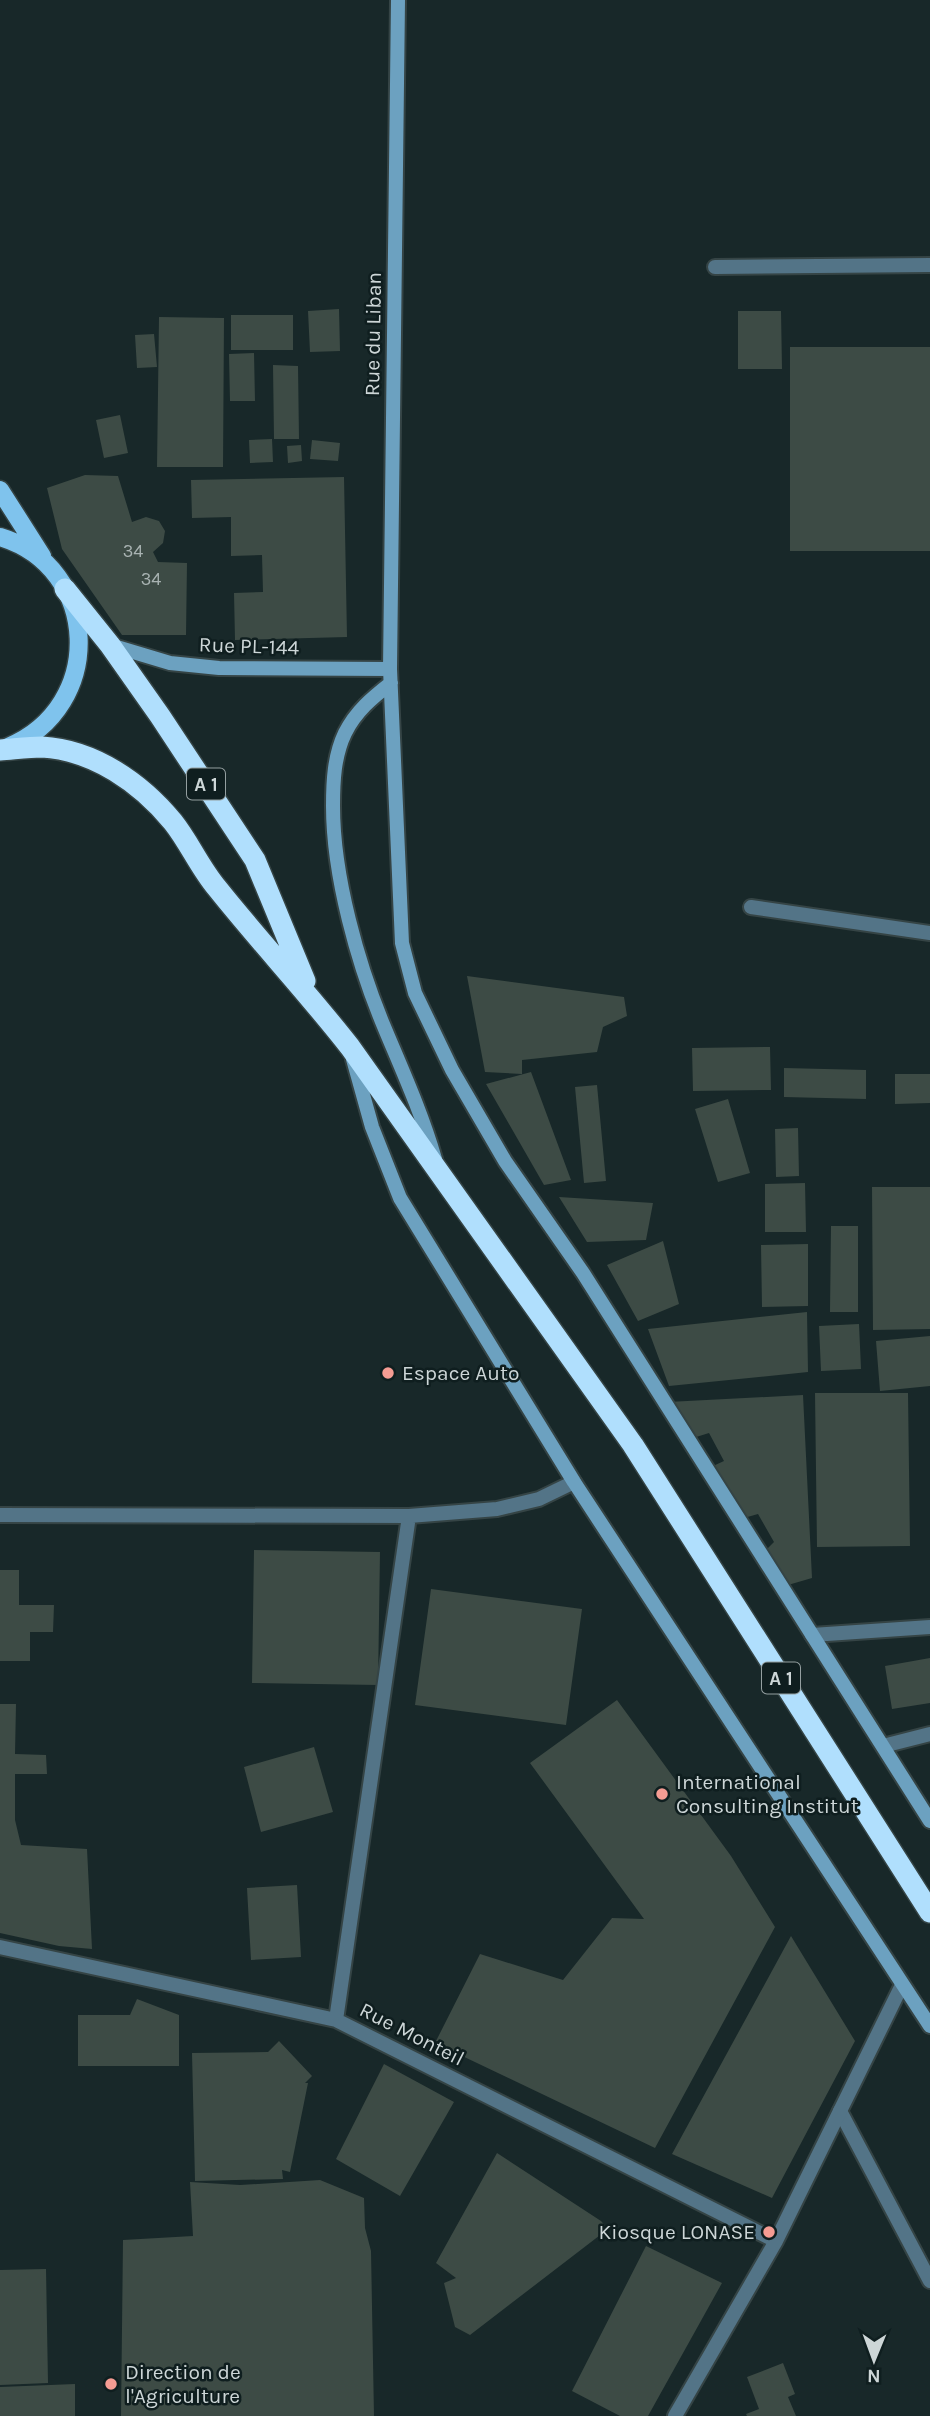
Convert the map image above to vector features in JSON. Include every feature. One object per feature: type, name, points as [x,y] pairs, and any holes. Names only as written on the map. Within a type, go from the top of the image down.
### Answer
[{"type":"highway","name":"A 1","points":[[65,589],[110,645],[192,761],[256,860],[313,999]]},
{"type":"highway","name":"A 1","points":[[0,750],[41,747],[80,755],[124,776],[143,790],[173,822],[215,886],[313,999],[350,1047],[633,1445],[930,1912]]},
{"type":"main road","points":[[0,491],[65,589],[75,612],[80,637],[78,662],[71,687],[59,709],[42,727],[21,741],[0,750]]},
{"type":"main road","points":[[0,537],[32,552],[50,568]]},
{"type":"street","name":"Rue du Liban","points":[[398,0],[391,676],[402,943],[415,993],[452,1070],[505,1161],[583,1273],[930,1821]]},
{"type":"street","points":[[715,267],[930,265]]},
{"type":"street","name":"Rue PL-144","points":[[110,645],[170,663],[391,676]]},
{"type":"street","points":[[391,676],[360,708],[344,734],[335,762],[333,824],[337,861],[348,914],[371,990],[439,1170]]},
{"type":"street","points":[[751,906],[930,933]]},
{"type":"street","points":[[350,1047],[372,1127],[400,1198],[574,1482],[930,2026]]},
{"type":"street","points":[[0,1515],[409,1516],[497,1509],[539,1499],[574,1482]]},
{"type":"street","points":[[336,2020],[409,1516]]},
{"type":"street","points":[[812,1635],[930,1627]]},
{"type":"street","points":[[883,1746],[930,1734]]},
{"type":"street","name":"Rue Monteil","points":[[0,1947],[336,2020],[776,2241]]},
{"type":"street","points":[[675,2416],[776,2241],[902,1984]]},
{"type":"street","points":[[840,2111],[930,2281]]},
{"type":"building","points":[[339,309],[340,351],[310,352],[308,311]]},
{"type":"building","points":[[738,311],[781,311],[782,369],[738,369]]},
{"type":"building","points":[[231,315],[293,315],[293,350],[231,350]]},
{"type":"building","points":[[159,317],[224,318],[223,467],[157,467]]},
{"type":"building","points":[[154,334],[157,367],[137,368],[135,335]]},
{"type":"building","points":[[790,347],[930,347],[930,551],[790,551]]},
{"type":"building","points":[[254,353],[255,401],[230,401],[229,354]]},
{"type":"building","points":[[273,365],[298,366],[299,439],[274,439]]},
{"type":"building","points":[[120,415],[128,453],[104,458],[96,420]]},
{"type":"building","points":[[272,439],[273,462],[250,463],[249,440]]},
{"type":"building","points":[[312,440],[340,443],[338,461],[310,459]]},
{"type":"building","points":[[301,445],[302,461],[288,463],[287,446]]},
{"type":"building","points":[[85,475],[118,476],[132,522],[146,517],[159,521],[165,531],[163,543],[153,552],[158,562],[187,563],[186,635],[122,635],[62,549],[47,488]]},
{"type":"building","points":[[344,477],[347,637],[235,640],[234,593],[263,592],[262,555],[231,556],[231,517],[192,518],[191,480]]},
{"type":"building","points":[[467,976],[624,997],[627,1016],[603,1027],[597,1052],[522,1060],[522,1074],[485,1072]]},
{"type":"building","points":[[770,1047],[771,1090],[693,1091],[692,1048]]},
{"type":"building","points":[[784,1068],[866,1070],[866,1099],[784,1097]]},
{"type":"building","points":[[531,1072],[571,1180],[544,1185],[486,1084]]},
{"type":"building","points":[[895,1074],[930,1074],[930,1103],[895,1104]]},
{"type":"building","points":[[597,1085],[606,1181],[584,1183],[575,1087]]},
{"type":"building","points":[[728,1099],[750,1173],[718,1182],[695,1109]]},
{"type":"building","points":[[798,1128],[799,1176],[776,1177],[775,1129]]},
{"type":"building","points":[[805,1183],[806,1232],[765,1232],[765,1184]]},
{"type":"building","points":[[872,1187],[930,1187],[930,1329],[873,1330]]},
{"type":"building","points":[[559,1197],[653,1203],[646,1240],[587,1242]]},
{"type":"building","points":[[831,1226],[858,1226],[858,1312],[830,1312]]},
{"type":"building","points":[[663,1241],[679,1304],[638,1321],[607,1265]]},
{"type":"building","points":[[808,1244],[808,1306],[762,1307],[761,1245]]},
{"type":"building","points":[[807,1312],[808,1372],[669,1386],[648,1329]]},
{"type":"building","points":[[859,1324],[861,1369],[821,1371],[819,1326]]},
{"type":"building","points":[[930,1336],[930,1386],[880,1391],[876,1341]]},
{"type":"building","points":[[815,1393],[908,1393],[910,1546],[817,1547]]},
{"type":"building","points":[[803,1395],[812,1578],[788,1585],[766,1550],[774,1542],[758,1514],[744,1518],[713,1466],[724,1461],[709,1433],[693,1438],[668,1402]]},
{"type":"building","points":[[254,1550],[380,1552],[378,1685],[252,1683]]},
{"type":"building","points":[[0,1570],[19,1570],[19,1605],[54,1605],[53,1632],[30,1632],[30,1661],[0,1661]]},
{"type":"building","points":[[431,1589],[582,1609],[566,1725],[415,1705]]},
{"type":"building","points":[[930,1658],[930,1703],[892,1709],[885,1666]]},
{"type":"building","points":[[617,1700],[731,1856],[775,1927],[655,2148],[435,2043],[480,1954],[563,1980],[612,1918],[644,1919],[530,1763]]},
{"type":"building","points":[[0,1704],[16,1704],[15,1754],[46,1755],[47,1774],[15,1774],[15,1820],[21,1845],[87,1849],[92,1949],[59,1946],[0,1933]]},
{"type":"building","points":[[314,1747],[333,1812],[261,1832],[244,1767]]},
{"type":"building","points":[[297,1885],[301,1957],[251,1960],[247,1888]]},
{"type":"building","points":[[791,1936],[855,2041],[772,2198],[672,2154]]},
{"type":"building","points":[[137,1999],[179,2015],[179,2066],[78,2066],[78,2015],[130,2015]]},
{"type":"building","points":[[279,2041],[312,2076],[305,2083],[308,2083],[290,2172],[282,2170],[283,2179],[195,2181],[192,2053],[268,2052]]},
{"type":"building","points":[[384,2064],[454,2102],[400,2196],[336,2159]]},
{"type":"building","points":[[497,2153],[601,2221],[608,2229],[470,2335],[455,2327],[444,2283],[456,2278],[436,2263]]},
{"type":"building","points":[[320,2180],[364,2198],[365,2228],[371,2251],[374,2416],[121,2416],[123,2240],[193,2236],[190,2182],[240,2185]]},
{"type":"building","points":[[646,2246],[722,2283],[648,2416],[620,2416],[572,2391]]},
{"type":"building","points":[[46,2269],[48,2383],[0,2385],[0,2270]]},
{"type":"building","points":[[783,2363],[795,2394],[788,2397],[796,2416],[747,2416],[746,2414],[759,2409],[747,2377]]},
{"type":"building","points":[[75,2384],[75,2416],[0,2416],[0,2387]]},
{"type":"place","name":"Espace Auto","points":[[388,1373]]},
{"type":"place","name":"International Consulting Institut","points":[[662,1794]]},
{"type":"place","name":"Kiosque LONASE","points":[[769,2232]]},
{"type":"place","name":"Direction de l'Agriculture","points":[[111,2384]]}]
